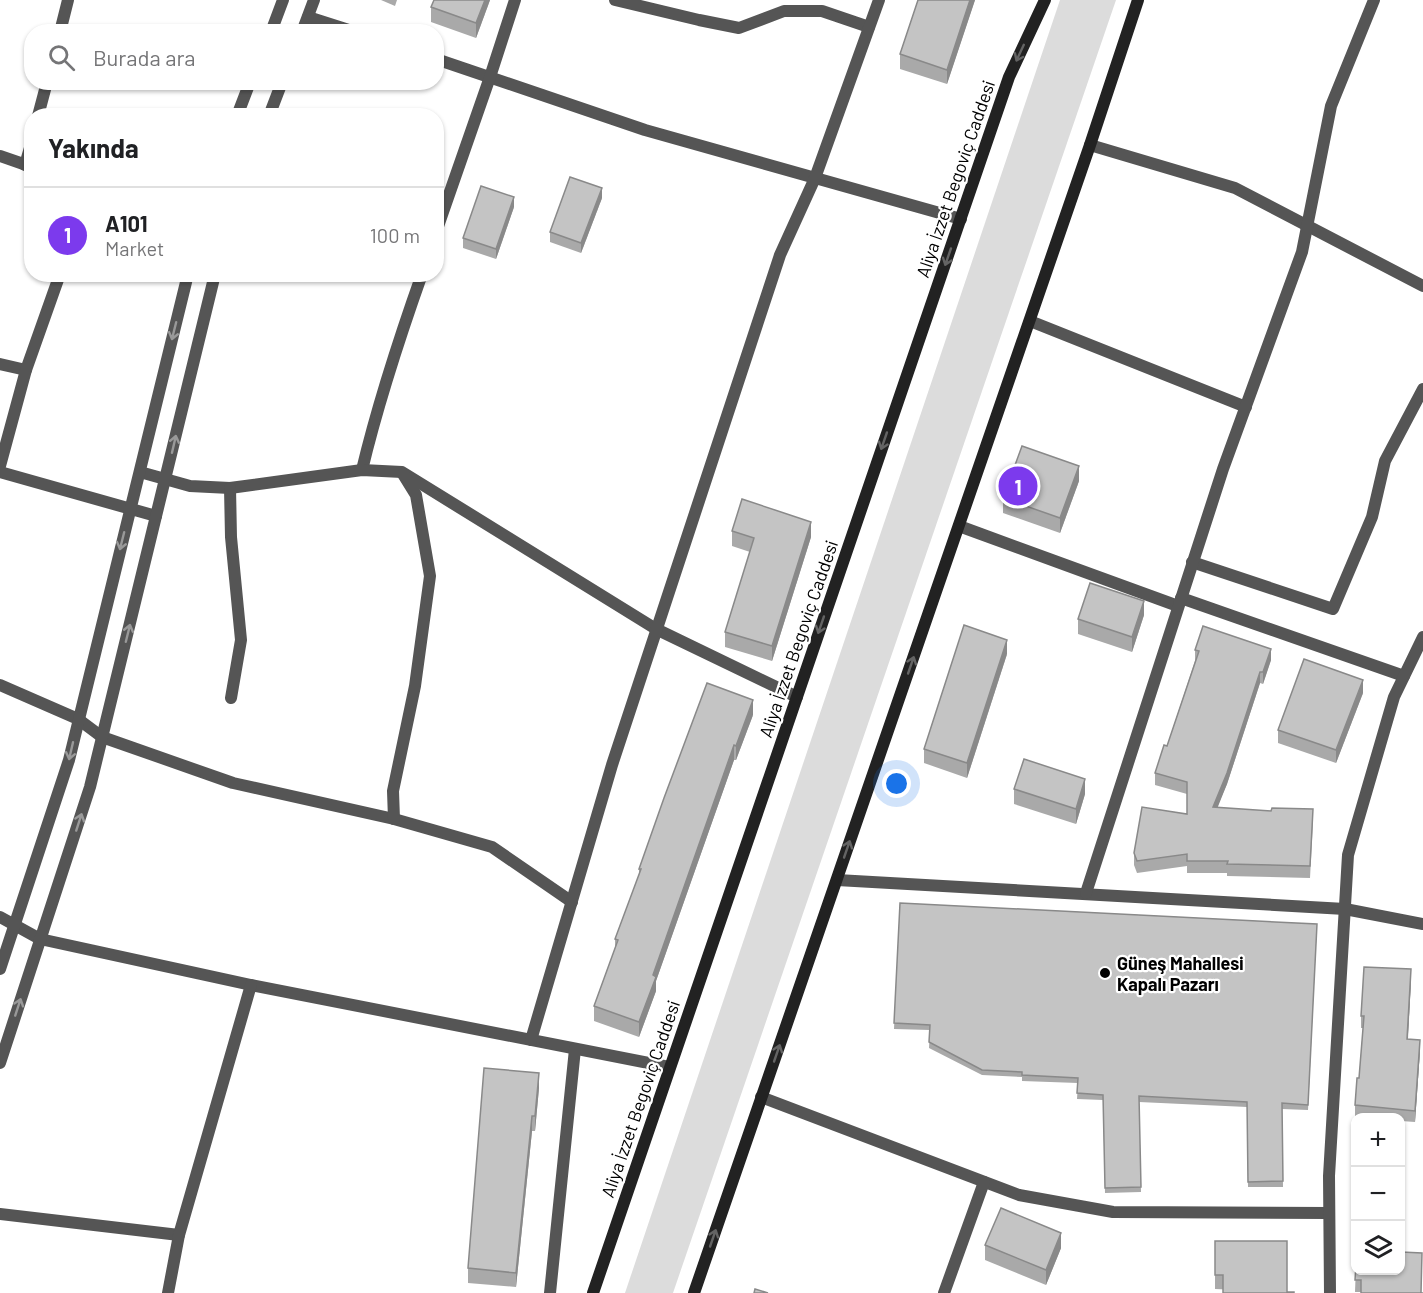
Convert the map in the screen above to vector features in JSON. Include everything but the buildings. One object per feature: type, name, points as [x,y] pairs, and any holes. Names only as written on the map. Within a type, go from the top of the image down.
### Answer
[{"type":"main road","name":"Aliya İzzet Begoviç Caddesi","points":[[593,1293],[1009,77],[1045,0]]},
{"type":"main road","points":[[694,1293],[1030,321],[1138,0]]},
{"type":"street","points":[[62,24],[69,0]]},
{"type":"street","points":[[274,24],[283,0]]},
{"type":"street","points":[[305,24],[314,0]]},
{"type":"street","points":[[444,209],[515,0]]},
{"type":"street","points":[[615,0],[739,28],[784,11],[822,11],[869,27]]},
{"type":"street","points":[[531,1040],[612,765],[780,255],[815,178],[879,0]]},
{"type":"street","points":[[1086,893],[1192,562],[1302,252],[1331,106],[1374,0]]},
{"type":"street","points":[[308,17],[330,24]]},
{"type":"street","points":[[444,62],[645,130],[961,219]]},
{"type":"street","points":[[40,108],[45,90]]},
{"type":"street","points":[[240,108],[247,90]]},
{"type":"street","points":[[272,108],[279,90]]},
{"type":"street","points":[[1090,145],[1235,188],[1423,286]]},
{"type":"street","points":[[0,156],[24,165]]},
{"type":"street","points":[[0,466],[26,370],[57,282]]},
{"type":"street","points":[[0,969],[69,760],[186,282]]},
{"type":"street","points":[[0,1063],[4,1037],[40,939],[90,787],[214,282]]},
{"type":"street","points":[[362,470],[389,373],[419,282]]},
{"type":"street","points":[[1030,321],[1246,407]]},
{"type":"street","points":[[0,364],[26,370]]},
{"type":"street","points":[[1192,562],[1333,609],[1372,517],[1385,461],[1423,389]]},
{"type":"street","points":[[140,472],[190,486],[230,488],[362,470],[402,472],[656,629],[797,697]]},
{"type":"street","points":[[0,472],[156,516]]},
{"type":"street","points":[[394,819],[393,791],[415,686],[430,576],[416,495],[402,472]]},
{"type":"street","points":[[230,488],[231,537],[241,640],[231,698]]},
{"type":"street","points":[[959,525],[1179,602],[1404,676]]},
{"type":"street","points":[[1330,1293],[1329,1176],[1348,855],[1394,697],[1423,637]]},
{"type":"street","points":[[0,685],[78,719],[102,737],[233,783],[394,819],[492,847],[572,902]]},
{"type":"street","points":[[837,880],[1345,909],[1423,924]]},
{"type":"street","points":[[0,918],[40,939],[251,985],[669,1067]]},
{"type":"street","points":[[168,1293],[179,1235],[251,985]]},
{"type":"street","points":[[550,1293],[575,1049]]},
{"type":"street","points":[[761,1097],[1019,1195],[1113,1212],[1329,1213]]},
{"type":"street","points":[[944,1293],[984,1182]]},
{"type":"street","points":[[0,1214],[179,1235]]},
{"type":"shaded area","points":[[1060,0],[1116,0],[673,1293],[625,1293]]},
{"type":"place","name":"A101","points":[[1018,486]]},
{"type":"place","name":"Güneş Mahallesi Kapalı Pazarı","points":[[1105,973]]}]
